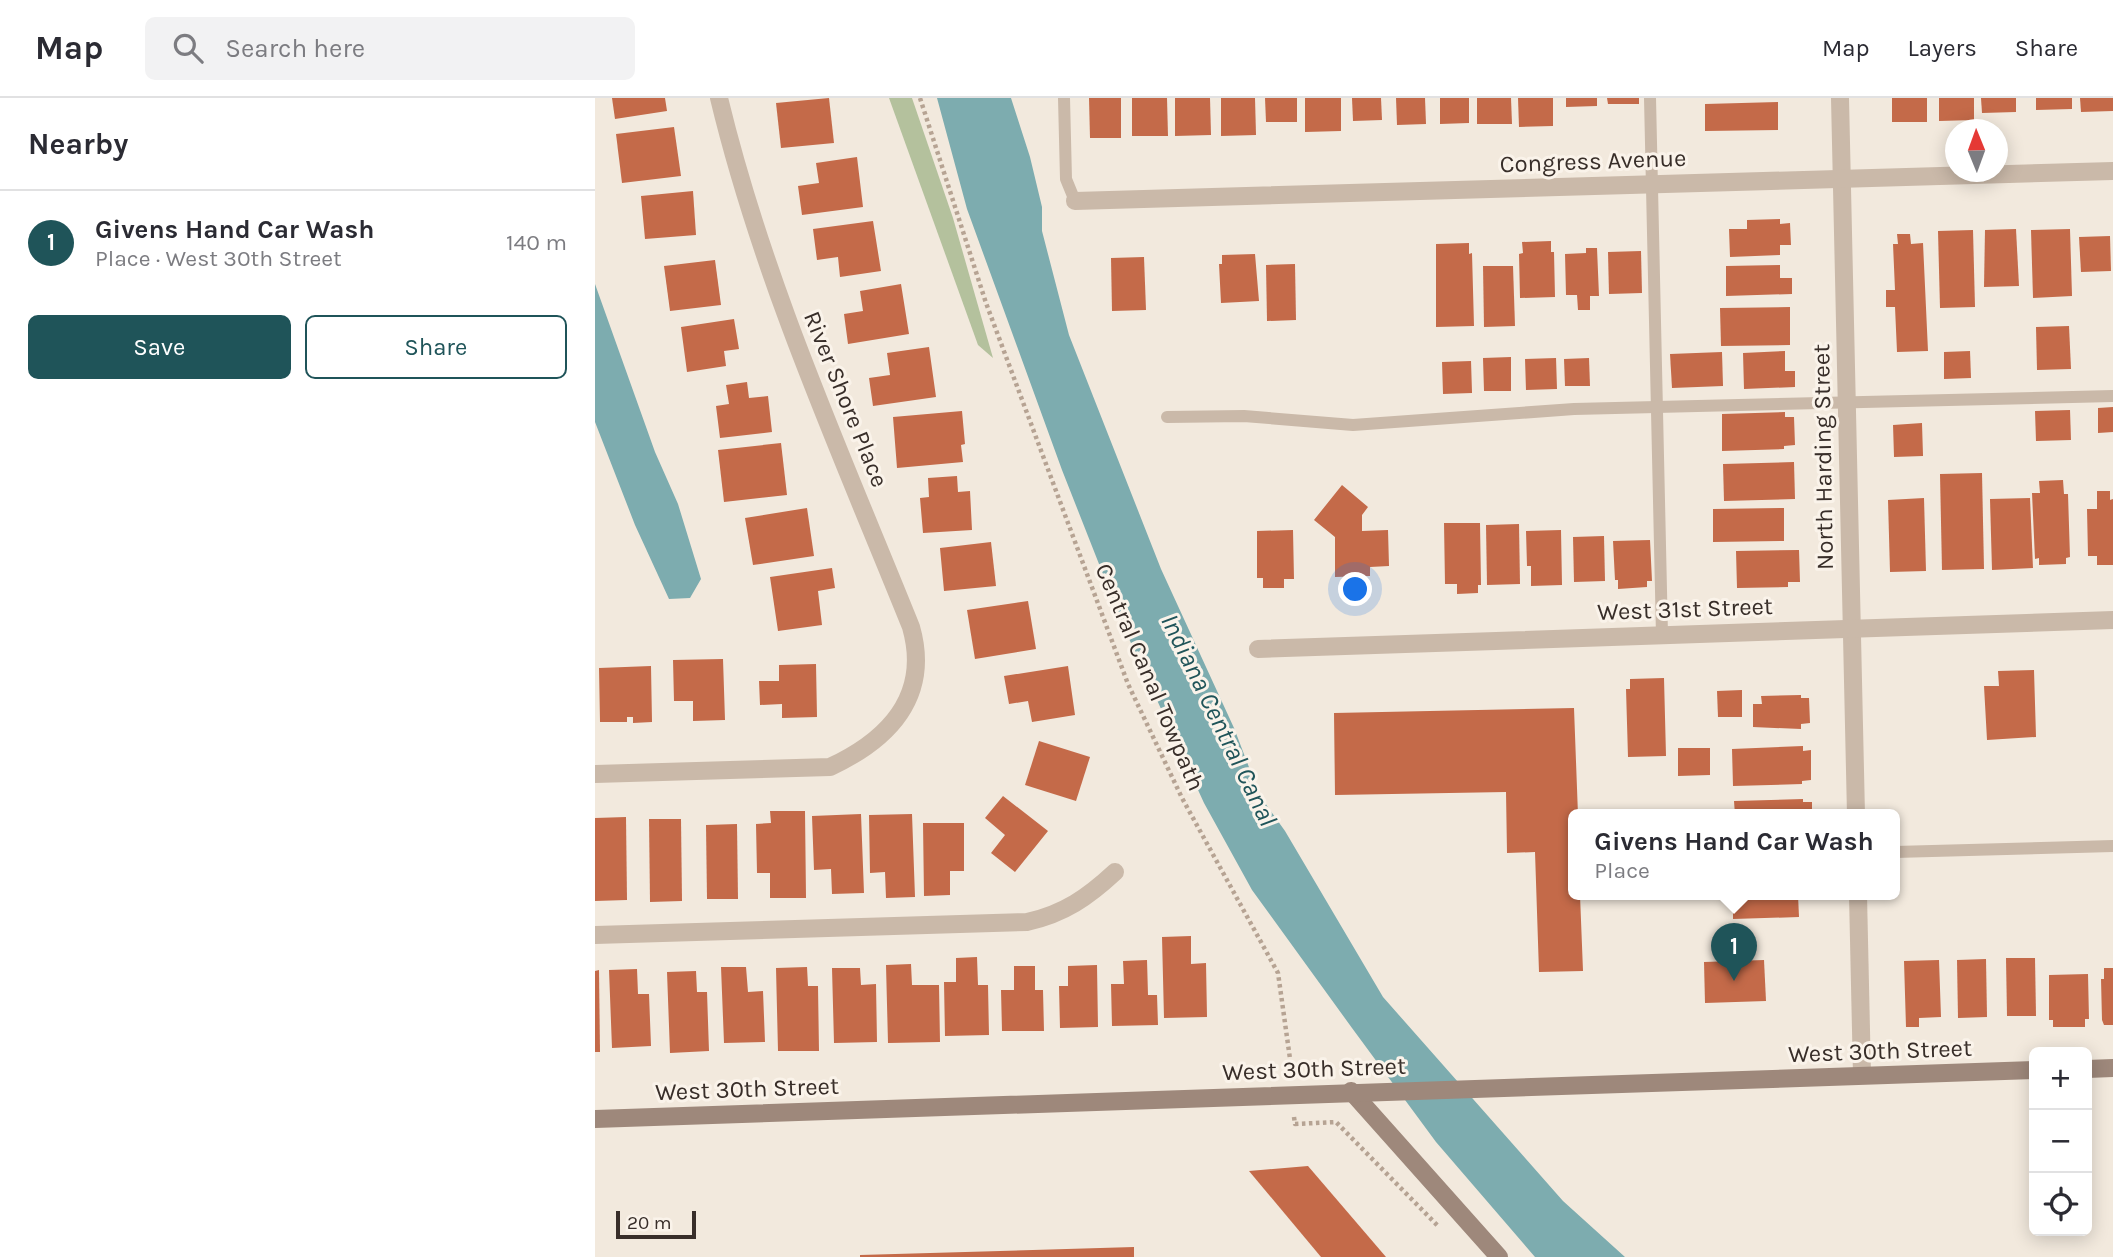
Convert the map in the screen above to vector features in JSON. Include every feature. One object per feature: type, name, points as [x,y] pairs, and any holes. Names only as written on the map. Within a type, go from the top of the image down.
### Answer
[{"type":"main road","points":[[2092,1069],[2113,1068]]},
{"type":"main road","name":"West 30th Street","points":[[595,1119],[1351,1091],[2029,1070]]},
{"type":"main road","points":[[1351,1091],[1499,1257]]},
{"type":"street","name":"River Shore Place","points":[[595,774],[829,767],[872,745],[900,714],[915,672],[912,634],[773,280],[736,166],[719,98]]},
{"type":"street","name":"North Harding Street","points":[[1840,98],[1856,809]]},
{"type":"street","name":"Congress Avenue","points":[[1075,201],[2113,171]]},
{"type":"street","name":"West 31st Street","points":[[1258,649],[2113,620]]},
{"type":"street","points":[[595,935],[1027,922],[1066,910],[1096,890],[1115,872]]},
{"type":"street","points":[[1858,900],[1862,1075]]},
{"type":"lane","points":[[1064,98],[1066,179],[1075,201]]},
{"type":"lane","points":[[1650,98],[1662,635]]},
{"type":"lane","points":[[1167,417],[1244,416],[1353,425],[1451,416],[1657,407],[2113,396]]},
{"type":"lane","points":[[1900,852],[2113,846]]},
{"type":"path","name":"Central Canal Towpath","points":[[920,98],[986,303],[1128,684],[1182,798],[1278,973],[1291,1066],[1294,1124],[1336,1122],[1439,1226]]},
{"type":"green space","points":[[889,98],[912,98],[953,218],[993,358],[978,345]]},
{"type":"water","name":"Indiana Central Canal","points":[[937,98],[1011,98],[1030,157],[1042,207],[1042,231],[1069,335],[1161,569],[1234,728],[1260,796],[1285,831],[1383,997],[1563,1201],[1625,1257],[1535,1257],[1436,1142],[1252,890],[1204,803],[1125,630],[1062,470],[967,209]]},
{"type":"water","points":[[595,284],[655,452],[678,504],[701,579],[690,598],[669,599],[635,525],[595,422]]},
{"type":"building","points":[[612,98],[665,98],[667,111],[615,119]]},
{"type":"building","points":[[829,98],[834,143],[781,148],[776,103]]},
{"type":"building","points":[[1089,98],[1121,98],[1121,138],[1090,138]]},
{"type":"building","points":[[1132,98],[1167,98],[1168,136],[1132,136]]},
{"type":"building","points":[[1175,98],[1210,98],[1211,135],[1175,136]]},
{"type":"building","points":[[1221,98],[1255,98],[1256,135],[1221,136]]},
{"type":"building","points":[[1265,98],[1297,98],[1297,122],[1266,122]]},
{"type":"building","points":[[1305,98],[1341,98],[1341,131],[1305,132]]},
{"type":"building","points":[[1352,98],[1381,98],[1382,120],[1353,121]]},
{"type":"building","points":[[1396,98],[1425,98],[1426,124],[1397,125]]},
{"type":"building","points":[[1440,98],[1469,98],[1469,123],[1440,124]]},
{"type":"building","points":[[1477,98],[1511,98],[1512,124],[1477,124]]},
{"type":"building","points":[[1518,98],[1553,98],[1553,126],[1519,127]]},
{"type":"building","points":[[1566,98],[1597,98],[1597,106],[1566,107]]},
{"type":"building","points":[[1607,98],[1639,98],[1639,104],[1608,104]]},
{"type":"building","points":[[1892,98],[1927,98],[1927,122],[1892,122]]},
{"type":"building","points":[[1939,98],[1974,98],[1974,119],[1939,121]]},
{"type":"building","points":[[1981,98],[2016,98],[2016,112],[1982,113]]},
{"type":"building","points":[[2036,98],[2072,98],[2072,109],[2036,110]]},
{"type":"building","points":[[2080,98],[2113,98],[2113,111],[2081,112]]},
{"type":"building","points":[[1778,102],[1778,130],[1705,131],[1705,104]]},
{"type":"building","points":[[674,127],[681,176],[622,183],[616,134]]},
{"type":"building","points":[[857,157],[863,207],[802,215],[798,186],[819,183],[816,163]]},
{"type":"building","points":[[693,191],[696,235],[645,239],[641,196]]},
{"type":"building","points":[[1780,219],[1780,224],[1790,223],[1791,245],[1780,245],[1780,255],[1730,257],[1729,229],[1747,229],[1747,220]]},
{"type":"building","points":[[873,221],[881,271],[840,277],[838,257],[817,260],[813,229]]},
{"type":"building","points":[[2016,229],[2019,286],[1984,287],[1985,230]]},
{"type":"building","points":[[2070,229],[2072,296],[2033,298],[2031,230]]},
{"type":"building","points":[[1973,230],[1975,307],[1940,308],[1938,231]]},
{"type":"building","points":[[1897,234],[1910,234],[1911,244],[1923,243],[1928,351],[1897,352],[1895,307],[1886,307],[1886,290],[1895,290],[1893,244],[1898,244]]},
{"type":"building","points":[[2110,236],[2111,271],[2081,272],[2079,237]]},
{"type":"building","points":[[1551,241],[1551,252],[1554,252],[1555,297],[1520,298],[1519,254],[1523,253],[1522,242]]},
{"type":"building","points":[[1469,243],[1469,254],[1472,253],[1474,326],[1436,327],[1436,244]]},
{"type":"building","points":[[1586,248],[1597,248],[1599,296],[1590,296],[1590,310],[1578,310],[1577,295],[1566,295],[1565,254],[1586,253]]},
{"type":"building","points":[[1641,251],[1642,293],[1609,294],[1608,252]]},
{"type":"building","points":[[1255,254],[1259,301],[1221,303],[1219,264],[1222,264],[1222,255]]},
{"type":"building","points":[[1144,257],[1146,310],[1112,311],[1111,258]]},
{"type":"building","points":[[715,260],[721,305],[670,311],[664,266]]},
{"type":"building","points":[[1295,264],[1296,320],[1267,321],[1266,265]]},
{"type":"building","points":[[1780,265],[1780,278],[1792,278],[1792,294],[1726,296],[1726,266]]},
{"type":"building","points":[[1483,266],[1513,266],[1515,326],[1484,327]]},
{"type":"building","points":[[901,284],[909,334],[848,344],[844,314],[863,311],[860,291]]},
{"type":"building","points":[[1790,307],[1790,345],[1721,346],[1720,308]]},
{"type":"building","points":[[734,319],[739,349],[724,351],[726,366],[687,372],[681,327]]},
{"type":"building","points":[[2069,326],[2071,369],[2037,370],[2036,327]]},
{"type":"building","points":[[929,347],[936,397],[873,406],[869,378],[890,375],[887,353]]},
{"type":"building","points":[[1785,351],[1785,371],[1795,371],[1795,387],[1744,389],[1743,353]]},
{"type":"building","points":[[1970,351],[1971,378],[1944,379],[1944,352]]},
{"type":"building","points":[[1722,352],[1723,386],[1672,388],[1670,354]]},
{"type":"building","points":[[1511,357],[1511,391],[1484,391],[1483,358]]},
{"type":"building","points":[[1556,358],[1557,389],[1526,390],[1525,359]]},
{"type":"building","points":[[1589,358],[1590,386],[1565,386],[1564,359]]},
{"type":"building","points":[[1471,361],[1472,393],[1443,394],[1442,362]]},
{"type":"building","points":[[747,382],[749,398],[768,396],[772,432],[720,438],[716,406],[729,404],[726,385]]},
{"type":"building","points":[[2113,407],[2113,432],[2098,433],[2098,408]]},
{"type":"building","points":[[2070,410],[2071,440],[2036,441],[2035,411]]},
{"type":"building","points":[[962,411],[965,444],[961,445],[963,462],[897,468],[893,417]]},
{"type":"building","points":[[1785,412],[1785,417],[1794,417],[1795,445],[1784,446],[1784,449],[1722,451],[1722,414]]},
{"type":"building","points":[[1922,423],[1923,456],[1894,457],[1893,425]]},
{"type":"building","points":[[781,443],[787,495],[724,502],[718,450]]},
{"type":"building","points":[[1794,462],[1795,499],[1724,501],[1723,464]]},
{"type":"building","points":[[1982,473],[1984,569],[1942,570],[1940,474]]},
{"type":"building","points":[[957,476],[958,492],[970,491],[972,530],[923,533],[920,498],[929,497],[928,478]]},
{"type":"building","points":[[2063,480],[2064,494],[2068,494],[2070,557],[2066,558],[2066,564],[2039,565],[2039,558],[2035,559],[2032,493],[2040,493],[2039,481]]},
{"type":"building","points":[[1342,485],[1368,507],[1362,515],[1362,531],[1388,530],[1389,566],[1370,567],[1370,576],[1335,577],[1335,537],[1314,520]]},
{"type":"building","points":[[2097,491],[2110,491],[2110,500],[2113,499],[2113,565],[2097,565],[2097,556],[2088,556],[2087,509],[2097,509]]},
{"type":"building","points":[[1924,498],[1926,571],[1890,572],[1888,500]]},
{"type":"building","points":[[2030,498],[2033,568],[1992,570],[1990,499]]},
{"type":"building","points":[[807,508],[814,556],[753,565],[745,518]]},
{"type":"building","points":[[1784,508],[1784,541],[1713,542],[1713,509]]},
{"type":"building","points":[[1444,523],[1480,523],[1481,585],[1478,585],[1478,593],[1457,594],[1457,584],[1445,584]]},
{"type":"building","points":[[1519,524],[1520,584],[1487,585],[1486,525]]},
{"type":"building","points":[[1293,530],[1294,579],[1284,579],[1284,588],[1263,588],[1263,578],[1257,578],[1257,531]]},
{"type":"building","points":[[1561,530],[1562,585],[1531,586],[1531,566],[1527,566],[1526,531]]},
{"type":"building","points":[[1604,536],[1605,581],[1574,582],[1573,537]]},
{"type":"building","points":[[1650,540],[1652,581],[1647,581],[1647,587],[1618,589],[1613,541]]},
{"type":"building","points":[[991,542],[996,586],[944,591],[940,548]]},
{"type":"building","points":[[1799,550],[1800,582],[1788,582],[1788,587],[1737,588],[1736,551]]},
{"type":"building","points":[[832,568],[835,588],[818,591],[822,625],[778,631],[770,577]]},
{"type":"building","points":[[1028,601],[1036,649],[975,659],[967,610]]},
{"type":"building","points":[[723,659],[725,720],[693,721],[693,701],[674,701],[673,660]]},
{"type":"building","points":[[816,664],[817,717],[782,718],[782,704],[760,705],[759,681],[779,681],[779,665]]},
{"type":"building","points":[[651,666],[652,722],[633,723],[633,717],[627,717],[627,722],[600,722],[599,668]]},
{"type":"building","points":[[1068,666],[1075,715],[1032,722],[1028,701],[1009,704],[1004,676]]},
{"type":"building","points":[[2034,670],[2036,737],[1987,740],[1984,686],[1999,686],[1998,671]]},
{"type":"building","points":[[1664,678],[1666,756],[1628,757],[1626,689],[1630,689],[1630,679]]},
{"type":"building","points":[[1742,690],[1742,717],[1718,717],[1717,691]]},
{"type":"building","points":[[1801,695],[1801,698],[1809,698],[1810,723],[1801,724],[1801,729],[1753,727],[1753,704],[1762,704],[1761,696]]},
{"type":"building","points":[[1574,708],[1578,809],[1568,809],[1568,900],[1580,900],[1583,971],[1539,972],[1535,852],[1507,853],[1506,792],[1335,795],[1334,713]]},
{"type":"building","points":[[1039,741],[1090,757],[1076,801],[1025,785]]},
{"type":"building","points":[[1803,746],[1803,751],[1811,750],[1811,780],[1802,781],[1802,784],[1733,786],[1732,749]]},
{"type":"building","points":[[1678,748],[1710,748],[1710,775],[1678,776]]},
{"type":"building","points":[[1003,796],[1048,831],[1015,872],[991,853],[1005,835],[985,818]]},
{"type":"building","points":[[1803,799],[1803,802],[1812,802],[1812,809],[1735,809],[1734,801]]},
{"type":"building","points":[[770,811],[805,811],[806,898],[770,898],[770,873],[757,873],[756,824],[771,823]]},
{"type":"building","points":[[861,814],[864,893],[832,894],[831,869],[814,870],[812,816]]},
{"type":"building","points":[[912,814],[915,897],[886,898],[885,872],[870,873],[869,815]]},
{"type":"building","points":[[626,817],[627,900],[595,901],[595,818]]},
{"type":"building","points":[[649,819],[681,819],[682,901],[650,902]]},
{"type":"building","points":[[923,823],[964,823],[964,871],[950,871],[950,895],[924,896]]},
{"type":"building","points":[[737,824],[738,899],[707,899],[706,825]]},
{"type":"building","points":[[1733,900],[1798,900],[1799,917],[1733,919]]},
{"type":"building","points":[[1191,936],[1191,964],[1206,963],[1207,1017],[1164,1018],[1162,937]]},
{"type":"building","points":[[977,957],[978,985],[988,985],[989,1035],[945,1036],[944,982],[956,982],[956,958]]},
{"type":"building","points":[[2006,958],[2035,958],[2036,1016],[2007,1016]]},
{"type":"building","points":[[1986,959],[1987,1017],[1958,1018],[1957,960]]},
{"type":"building","points":[[1147,960],[1148,995],[1157,995],[1158,1025],[1112,1026],[1111,984],[1124,984],[1123,961]]},
{"type":"building","points":[[1764,960],[1766,1001],[1705,1003],[1704,962]]},
{"type":"building","points":[[1939,960],[1941,1017],[1919,1018],[1919,1027],[1906,1027],[1904,961]]},
{"type":"building","points":[[911,964],[912,985],[939,985],[940,1042],[888,1043],[886,965]]},
{"type":"building","points":[[1097,965],[1098,1027],[1060,1028],[1059,986],[1068,986],[1068,966]]},
{"type":"building","points":[[1014,966],[1035,966],[1035,990],[1043,990],[1044,1031],[1002,1031],[1001,990],[1014,990]]},
{"type":"building","points":[[721,967],[746,967],[748,992],[763,991],[765,1042],[724,1043]]},
{"type":"building","points":[[807,967],[808,986],[818,986],[819,1051],[778,1051],[776,968]]},
{"type":"building","points":[[832,968],[860,968],[861,985],[876,984],[877,1042],[834,1043]]},
{"type":"building","points":[[2104,968],[2113,968],[2113,1025],[2104,1025],[2102,1020],[2101,979],[2104,979]]},
{"type":"building","points":[[637,969],[638,994],[649,994],[651,1046],[612,1048],[609,970]]},
{"type":"building","points":[[599,970],[600,1052],[595,1052],[595,971]]},
{"type":"building","points":[[696,971],[697,992],[707,992],[709,1051],[670,1053],[667,972]]},
{"type":"building","points":[[2088,974],[2089,1019],[2085,1019],[2085,1027],[2053,1027],[2053,1020],[2049,1020],[2049,975]]},
{"type":"building","points":[[1308,1166],[1386,1257],[1321,1257],[1249,1171]]},
{"type":"building","points":[[1134,1247],[1134,1257],[860,1257],[860,1255]]},
{"type":"place","name":"Givens Hand Car Wash","points":[[1734,981]]}]
